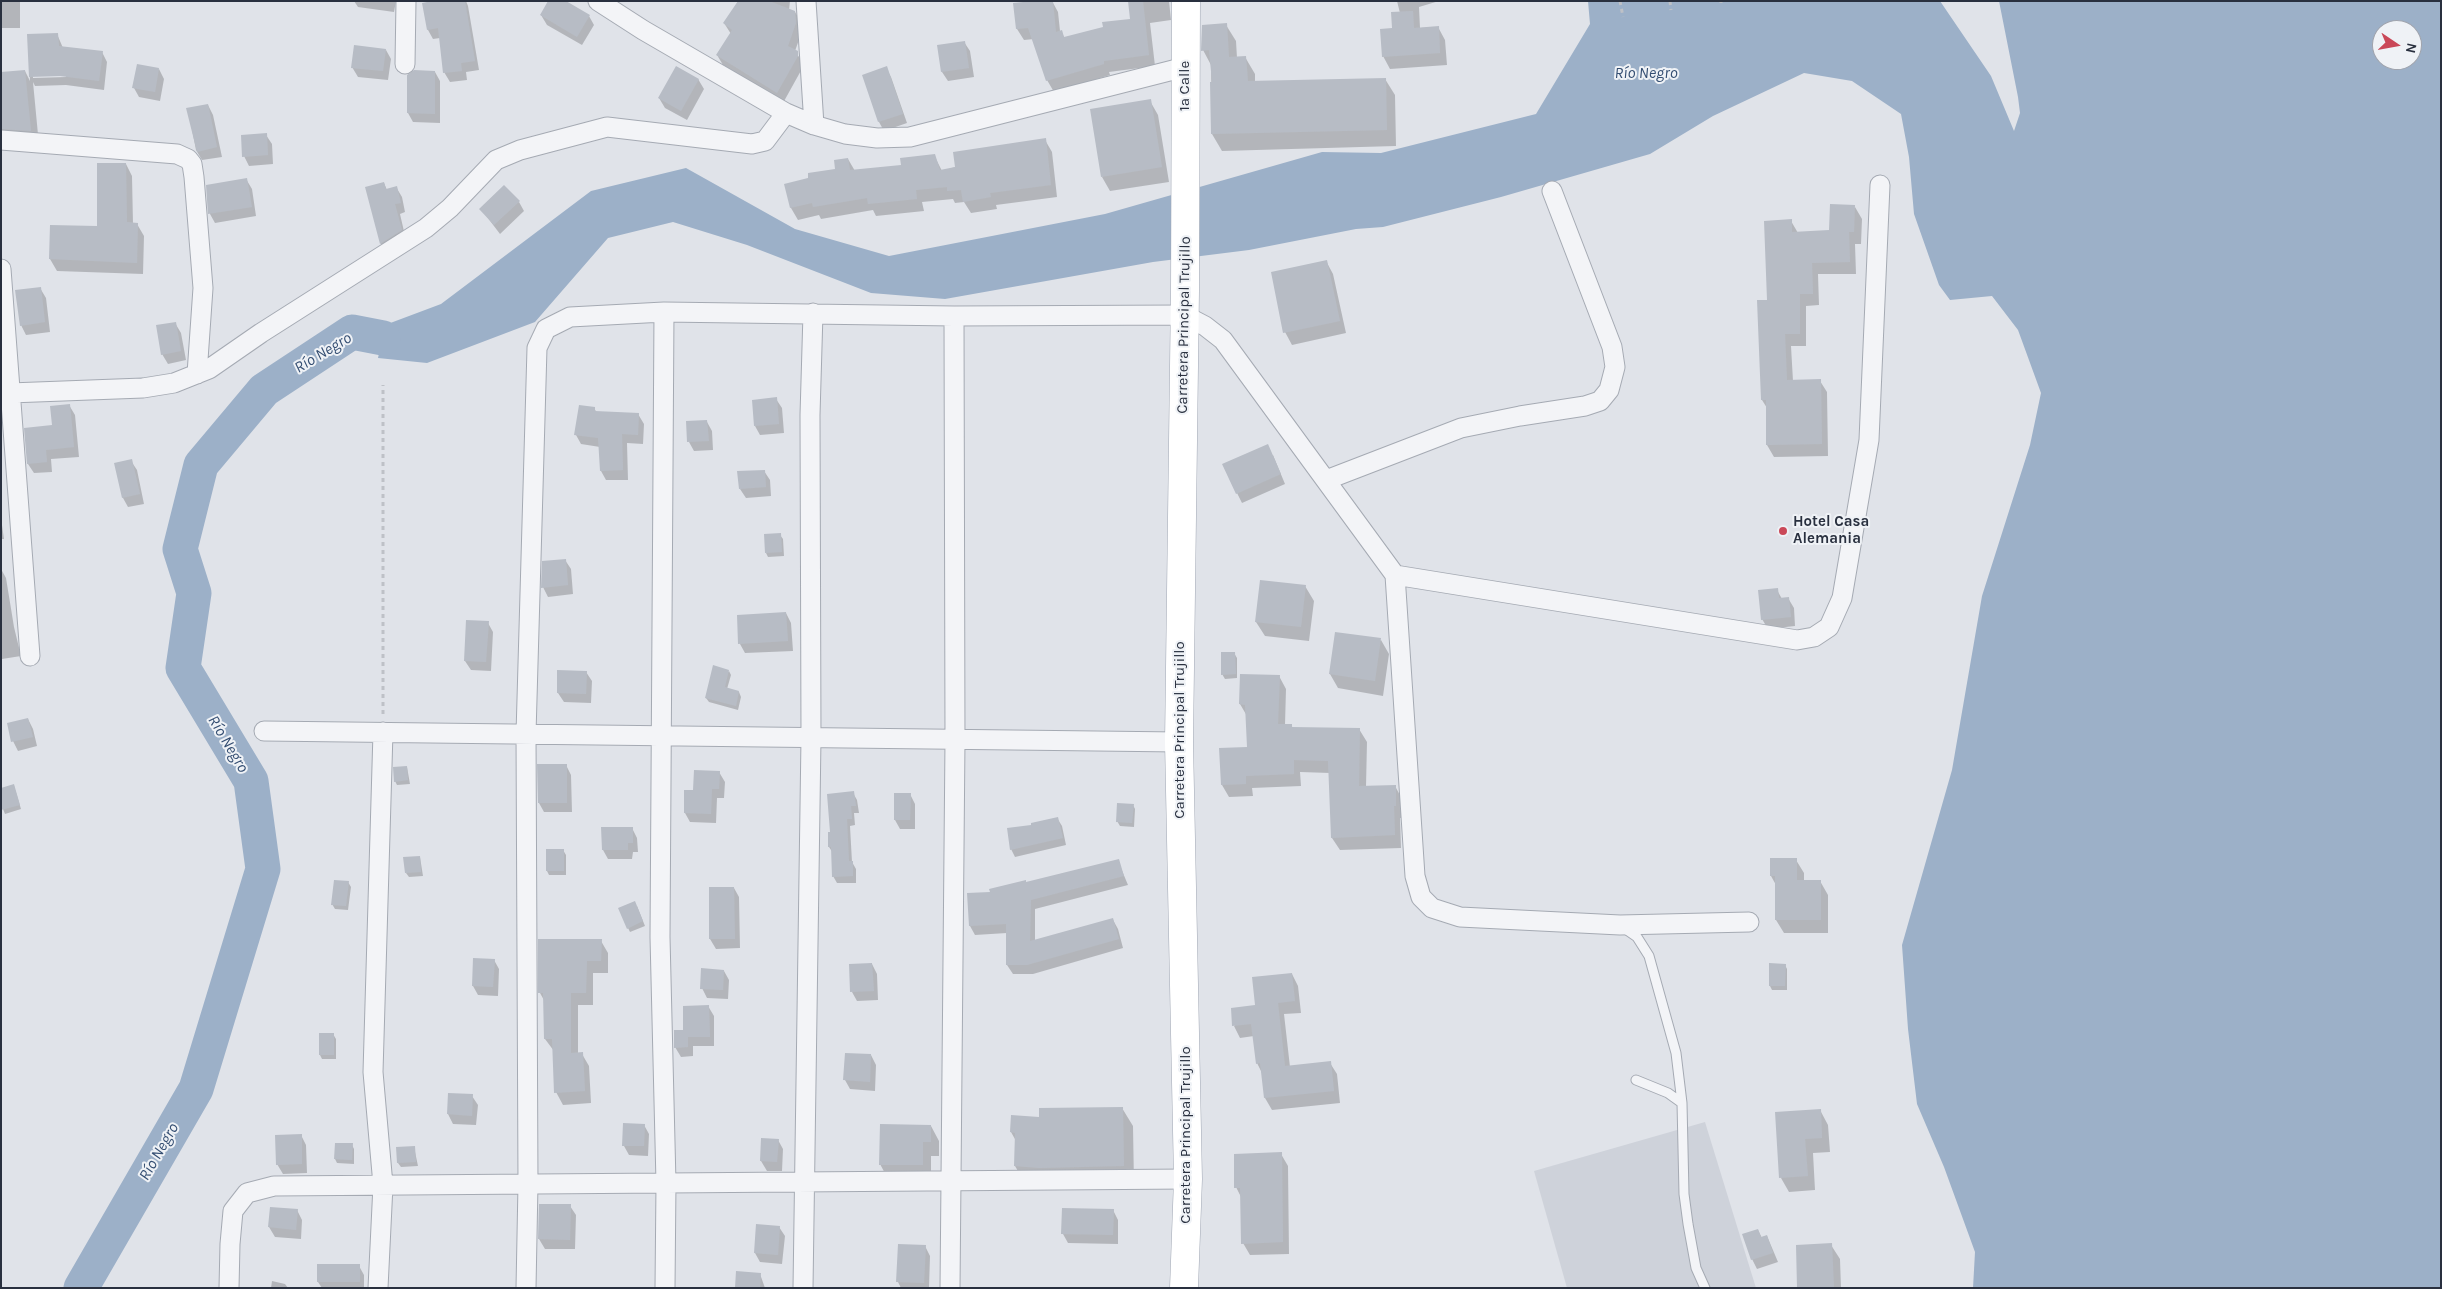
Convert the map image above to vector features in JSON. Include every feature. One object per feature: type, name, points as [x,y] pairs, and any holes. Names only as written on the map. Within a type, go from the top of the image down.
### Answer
[{"type":"main road","name":"1a Calle","points":[[1185,171],[1186,1]]},
{"type":"main road","name":"Carretera Principal Trujillo","points":[[1184,1288],[1188,1179],[1179,742],[1185,171]]},
{"type":"street","points":[[406,1],[406,64]]},
{"type":"street","points":[[598,1],[643,30],[786,113],[814,125],[845,134],[878,138],[910,136],[1186,67]]},
{"type":"street","points":[[806,1],[814,125]]},
{"type":"street","points":[[10,393],[143,388],[174,383],[209,369],[261,333],[426,228],[450,208],[496,160],[554,140],[607,126],[752,144],[765,141],[786,113]]},
{"type":"street","points":[[1,140],[177,154],[188,158],[192,164],[194,177],[203,288],[197,374]]},
{"type":"street","points":[[1395,575],[1550,598],[1797,640],[1814,637],[1829,627],[1842,598],[1869,440],[1880,185]]},
{"type":"street","points":[[1326,480],[1460,428],[1584,406],[1600,401],[1609,390],[1615,367],[1612,348],[1552,191]]},
{"type":"street","points":[[1,269],[4,342],[10,393],[30,656]]},
{"type":"street","points":[[526,1288],[528,1184],[526,734],[536,348],[546,329],[570,318],[664,312],[954,316],[1185,303],[1205,326],[1223,340],[1395,575],[1415,876],[1421,897],[1432,908],[1460,917],[1620,925],[1749,922]]},
{"type":"street","points":[[664,312],[660,937],[666,1183],[665,1288]]},
{"type":"street","points":[[803,1288],[812,738],[810,415],[813,313]]},
{"type":"street","points":[[950,1288],[953,1181],[955,740],[954,316]]},
{"type":"street","points":[[264,731],[1179,742]]},
{"type":"street","points":[[378,1288],[383,1185],[373,1072],[383,732]]},
{"type":"street","points":[[229,1288],[233,1211],[247,1193],[274,1186],[1188,1179]]},
{"type":"lane","points":[[1620,925],[1637,937],[1649,956],[1676,1053],[1682,1103],[1684,1194],[1696,1268],[1705,1288]]},
{"type":"lane","points":[[1636,1080],[1668,1093],[1682,1103]]},
{"type":"path","points":[[1620,1],[1623,17]]},
{"type":"path","points":[[1670,1],[1671,10]]},
{"type":"path","points":[[383,385],[383,732]]},
{"type":"shaded area","points":[[1705,1122],[1756,1288],[1567,1288],[1534,1171]]},
{"type":"water","points":[[1588,1],[1940,1],[1991,76],[2014,131],[2020,113],[1999,1],[2441,1],[2441,1288],[1973,1288],[1975,1252],[1944,1167],[1917,1104],[1908,1029],[1902,945],[1952,770],[1982,596],[2030,445],[2041,393],[2018,330],[1992,296],[1950,300],[1939,285],[1914,214],[1909,157],[1901,114],[1852,81],[1804,73],[1713,116],[1650,154],[1501,197],[1383,227],[1356,229],[1249,250],[1153,262],[945,299],[871,293],[747,245],[673,222],[608,238],[535,322],[427,363],[378,358],[385,325],[441,304],[591,191],[686,168],[795,229],[889,256],[1105,214],[1322,152],[1381,153],[1536,114],[1590,24]]},
{"type":"building","points":[[432,1],[465,1],[475,61],[461,63],[462,71],[443,73],[438,28],[427,30],[422,3]]},
{"type":"building","points":[[548,1],[566,1],[590,15],[577,37],[540,15]]},
{"type":"building","points":[[738,1],[769,1],[795,11],[796,23],[788,46],[798,51],[798,56],[777,93],[716,55],[732,30],[723,23]]},
{"type":"building","points":[[1053,1],[1056,32],[1062,30],[1064,37],[1103,27],[1102,22],[1130,19],[1128,1],[1143,1],[1149,55],[1104,61],[1104,64],[1046,81],[1028,28],[1016,29],[1013,3]]},
{"type":"building","points":[[1413,11],[1414,28],[1439,26],[1440,53],[1382,57],[1380,29],[1392,28],[1391,12]]},
{"type":"building","points":[[1227,23],[1229,57],[1246,56],[1248,81],[1386,78],[1387,130],[1211,134],[1210,82],[1212,82],[1209,50],[1201,51],[1202,25]]},
{"type":"building","points":[[58,33],[59,46],[103,51],[99,81],[60,76],[29,77],[27,34]]},
{"type":"building","points":[[965,41],[969,68],[941,72],[937,45]]},
{"type":"building","points":[[354,45],[386,49],[383,71],[351,68]]},
{"type":"building","points":[[137,64],[159,68],[155,92],[132,88]]},
{"type":"building","points":[[676,66],[699,79],[681,111],[658,98]]},
{"type":"building","points":[[887,66],[903,114],[878,122],[862,75]]},
{"type":"building","points":[[25,70],[31,131],[1,129],[1,72]]},
{"type":"building","points":[[414,70],[435,71],[435,114],[407,113],[407,75]]},
{"type":"building","points":[[1151,99],[1162,167],[1101,177],[1090,109]]},
{"type":"building","points":[[208,104],[217,147],[197,152],[186,108]]},
{"type":"building","points":[[267,133],[268,155],[242,157],[241,135]]},
{"type":"building","points":[[1046,138],[1051,185],[990,193],[991,197],[963,202],[961,190],[947,191],[947,187],[916,190],[917,199],[868,204],[867,198],[813,207],[812,203],[790,208],[784,184],[808,178],[808,173],[835,169],[834,160],[848,158],[850,170],[901,165],[900,158],[935,154],[940,170],[955,167],[953,152]]},
{"type":"building","points":[[97,163],[126,163],[127,222],[138,223],[137,263],[49,259],[50,225],[97,226]]},
{"type":"building","points":[[247,178],[252,207],[208,214],[206,185]]},
{"type":"building","points":[[384,182],[386,189],[397,186],[401,203],[395,204],[402,230],[380,244],[365,187]]},
{"type":"building","points":[[504,185],[520,201],[494,225],[479,209]]},
{"type":"building","points":[[1830,204],[1855,205],[1854,232],[1849,232],[1850,262],[1812,263],[1813,294],[1800,294],[1800,334],[1785,334],[1787,380],[1821,379],[1822,444],[1766,445],[1766,400],[1761,400],[1757,300],[1767,300],[1764,221],[1792,219],[1792,232],[1829,230]]},
{"type":"building","points":[[1327,260],[1340,321],[1283,333],[1271,272]]},
{"type":"building","points":[[41,287],[45,322],[20,326],[15,290]]},
{"type":"building","points":[[176,322],[181,351],[161,355],[156,325]]},
{"type":"building","points":[[777,397],[779,424],[754,426],[752,400]]},
{"type":"building","points":[[70,404],[74,447],[46,450],[47,462],[27,464],[24,428],[52,425],[50,406]]},
{"type":"building","points":[[579,405],[595,407],[595,411],[639,413],[638,435],[622,434],[623,470],[600,471],[598,438],[574,435]]},
{"type":"building","points":[[707,420],[709,441],[687,442],[686,421]]},
{"type":"building","points":[[1268,444],[1281,474],[1236,494],[1222,464]]},
{"type":"building","points":[[132,459],[140,494],[122,498],[114,463]]},
{"type":"building","points":[[765,470],[766,487],[739,489],[737,471]]},
{"type":"building","points":[[781,533],[782,552],[765,553],[764,534]]},
{"type":"building","points":[[566,559],[568,585],[541,588],[542,561]]},
{"type":"building","points":[[1260,580],[1306,585],[1301,627],[1255,622]]},
{"type":"building","points":[[1778,588],[1779,598],[1789,597],[1791,617],[1761,620],[1758,590]]},
{"type":"building","points":[[786,612],[788,641],[738,644],[737,615]]},
{"type":"building","points":[[466,620],[489,621],[486,662],[464,661]]},
{"type":"building","points":[[1335,632],[1381,638],[1375,681],[1329,674]]},
{"type":"building","points":[[1221,652],[1235,652],[1236,674],[1221,675]]},
{"type":"building","points":[[713,665],[729,670],[725,687],[739,691],[736,706],[705,698]]},
{"type":"building","points":[[557,670],[587,671],[586,694],[557,693]]},
{"type":"building","points":[[1240,674],[1280,675],[1278,724],[1292,724],[1292,727],[1360,728],[1359,786],[1396,785],[1396,806],[1394,806],[1395,835],[1331,838],[1328,761],[1294,760],[1294,774],[1246,776],[1246,784],[1221,785],[1219,748],[1247,747],[1245,705],[1239,704]]},
{"type":"building","points":[[28,718],[33,737],[11,742],[7,723]]},
{"type":"building","points":[[537,764],[567,764],[567,803],[538,803]]},
{"type":"building","points":[[407,766],[408,780],[394,782],[393,767]]},
{"type":"building","points":[[694,770],[720,771],[719,789],[712,789],[711,814],[684,813],[684,790],[693,790]]},
{"type":"building","points":[[14,784],[20,805],[1,810],[1,788]]},
{"type":"building","points":[[854,791],[856,806],[851,806],[852,819],[847,819],[849,861],[853,861],[853,876],[832,877],[831,847],[828,847],[828,832],[830,832],[827,794]]},
{"type":"building","points":[[894,793],[911,793],[910,820],[894,820]]},
{"type":"building","points":[[1117,803],[1134,804],[1132,823],[1116,822]]},
{"type":"building","points":[[1058,817],[1063,838],[1010,850],[1007,828],[1031,825],[1031,823]]},
{"type":"building","points":[[601,827],[633,827],[633,843],[628,843],[628,850],[602,850]]},
{"type":"building","points":[[546,849],[564,849],[564,871],[546,871]]},
{"type":"building","points":[[420,856],[421,872],[405,873],[403,857]]},
{"type":"building","points":[[1770,858],[1797,858],[1797,880],[1821,880],[1821,920],[1775,920],[1775,876],[1770,876]]},
{"type":"building","points":[[1119,859],[1124,876],[1031,900],[1030,941],[1113,918],[1119,939],[1027,965],[1006,965],[1006,924],[969,926],[967,893],[990,892],[989,889]]},
{"type":"building","points":[[334,880],[349,881],[346,906],[331,905]]},
{"type":"building","points":[[709,887],[734,887],[735,939],[709,939]]},
{"type":"building","points":[[635,901],[643,921],[627,929],[618,908]]},
{"type":"building","points":[[538,939],[602,939],[601,961],[587,961],[586,993],[571,993],[571,1053],[583,1052],[585,1091],[554,1093],[552,1039],[544,1039],[543,993],[538,993]]},
{"type":"building","points":[[473,958],[495,959],[493,987],[472,986]]},
{"type":"building","points":[[872,963],[874,991],[850,992],[849,964]]},
{"type":"building","points":[[1769,963],[1786,964],[1785,986],[1769,986]]},
{"type":"building","points":[[701,968],[724,970],[723,990],[700,989]]},
{"type":"building","points":[[1292,973],[1295,1001],[1278,1003],[1285,1066],[1331,1061],[1334,1091],[1264,1098],[1260,1063],[1256,1064],[1251,1024],[1232,1026],[1231,1008],[1255,1005],[1252,977]]},
{"type":"building","points":[[709,1005],[710,1037],[688,1037],[688,1047],[674,1048],[674,1030],[683,1030],[683,1006]]},
{"type":"building","points":[[319,1033],[334,1033],[334,1055],[319,1055]]},
{"type":"building","points":[[845,1053],[871,1054],[870,1082],[843,1080]]},
{"type":"building","points":[[448,1093],[473,1094],[472,1116],[447,1114]]},
{"type":"building","points":[[1123,1107],[1124,1166],[1040,1168],[1014,1166],[1015,1133],[1010,1132],[1011,1115],[1039,1117],[1039,1108]]},
{"type":"building","points":[[1821,1109],[1822,1138],[1805,1139],[1808,1176],[1779,1178],[1775,1112]]},
{"type":"building","points":[[623,1123],[645,1124],[644,1146],[622,1146]]},
{"type":"building","points":[[880,1124],[931,1125],[931,1142],[923,1142],[923,1165],[879,1165]]},
{"type":"building","points":[[302,1134],[302,1164],[276,1165],[275,1135]]},
{"type":"building","points":[[761,1138],[779,1139],[777,1162],[760,1161]]},
{"type":"building","points":[[335,1143],[353,1143],[352,1160],[334,1159]]},
{"type":"building","points":[[415,1146],[416,1162],[397,1163],[396,1147]]},
{"type":"building","points":[[1282,1152],[1283,1242],[1241,1244],[1240,1188],[1234,1188],[1234,1154]]},
{"type":"building","points":[[539,1204],[571,1204],[570,1240],[538,1239]]},
{"type":"building","points":[[270,1207],[298,1209],[296,1230],[268,1227]]},
{"type":"building","points":[[1062,1208],[1114,1209],[1113,1235],[1061,1234]]},
{"type":"building","points":[[756,1224],[780,1226],[778,1255],[754,1253]]},
{"type":"building","points":[[1758,1229],[1761,1237],[1767,1235],[1773,1253],[1751,1260],[1742,1234]]},
{"type":"building","points":[[1832,1243],[1834,1288],[1797,1288],[1796,1245]]},
{"type":"building","points":[[898,1244],[926,1245],[924,1283],[896,1282]]},
{"type":"building","points":[[317,1264],[360,1264],[360,1282],[317,1282]]},
{"type":"building","points":[[736,1271],[761,1273],[760,1288],[735,1288]]},
{"type":"waterway","name":"Río Negro","points":[[81,1288],[196,1089],[263,869],[251,781],[183,668],[194,593],[180,549],[201,465],[264,390],[352,332],[383,338]]},
{"type":"place","name":"Hotel Casa Alemania","points":[[1783,531]]}]
